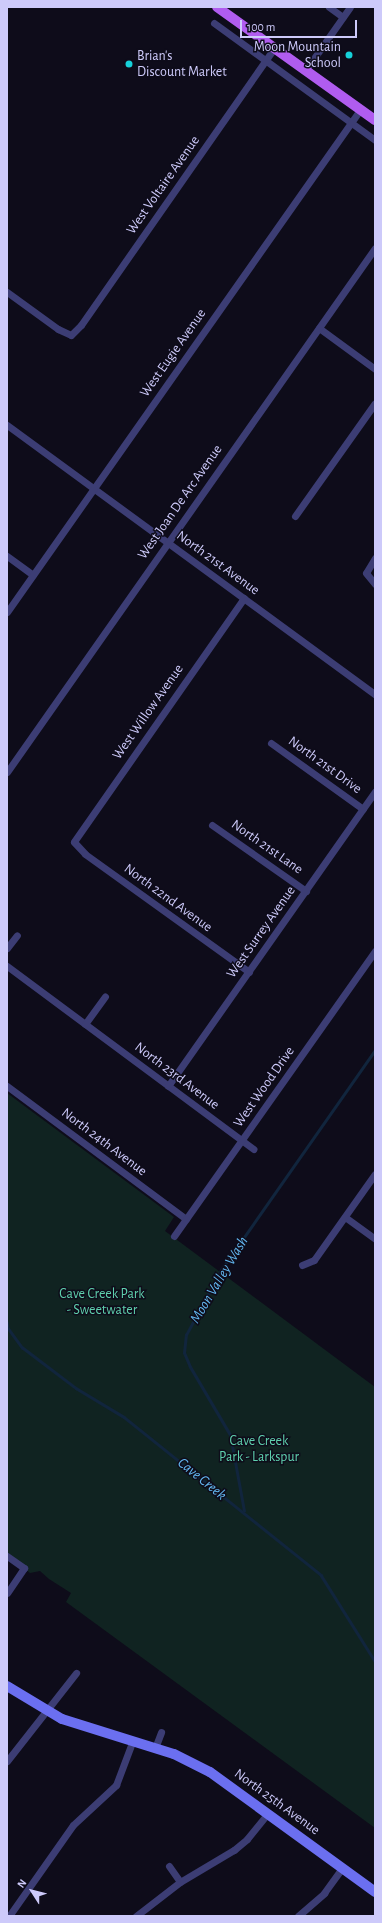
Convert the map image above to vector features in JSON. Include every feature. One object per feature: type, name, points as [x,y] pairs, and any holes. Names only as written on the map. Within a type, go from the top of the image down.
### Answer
[{"type":"main road","points":[[217,7],[375,120]]},
{"type":"street","points":[[329,7],[343,17]]},
{"type":"street","points":[[305,71],[350,7]]},
{"type":"street","points":[[214,23],[375,140]]},
{"type":"street","name":"West Voltaire Avenue","points":[[7,292],[58,330],[71,335],[81,325],[274,48]]},
{"type":"street","name":"West Eugie Avenue","points":[[7,612],[360,110]]},
{"type":"street","name":"West Joan De Arc Avenue","points":[[7,772],[375,248]]},
{"type":"street","points":[[319,328],[375,369]]},
{"type":"street","points":[[295,516],[375,403]]},
{"type":"street","name":"North 21st Avenue","points":[[7,425],[375,694]]},
{"type":"street","points":[[7,556],[33,575]]},
{"type":"street","points":[[375,558],[366,573],[375,584]]},
{"type":"street","name":"West Willow Avenue","points":[[74,842],[244,598]]},
{"type":"street","name":"North 21st Drive","points":[[271,743],[363,809]]},
{"type":"street","name":"West Surrey Avenue","points":[[168,1086],[375,792]]},
{"type":"street","name":"North 21st Lane","points":[[212,825],[306,891]]},
{"type":"street","name":"North 22nd Avenue","points":[[74,842],[85,854],[249,972]]},
{"type":"street","points":[[7,948],[17,935]]},
{"type":"street","name":"West Wood Drive","points":[[174,1236],[375,951]]},
{"type":"street","name":"North 23rd Avenue","points":[[7,966],[253,1149]]},
{"type":"street","points":[[85,1024],[105,996]]},
{"type":"street","name":"North 24th Avenue","points":[[7,1086],[186,1219]]},
{"type":"street","points":[[302,1265],[314,1260],[375,1174]]},
{"type":"street","points":[[345,1216],[375,1239]]},
{"type":"street","points":[[7,1556],[24,1568],[7,1593]]},
{"type":"street","points":[[7,1762],[48,1712],[76,1673]]},
{"type":"street","name":"North 25th Avenue","points":[[7,1686],[48,1712],[82,1727],[132,1740],[155,1748],[210,1772],[375,1892]]},
{"type":"street","points":[[155,1748],[161,1732]]},
{"type":"street","points":[[9,1916],[73,1825],[116,1785],[132,1740]]},
{"type":"street","points":[[136,1916],[180,1882],[234,1850],[247,1840],[268,1813]]},
{"type":"street","points":[[169,1866],[180,1882]]},
{"type":"street","points":[[298,1916],[324,1893],[342,1868]]},
{"type":"green space","points":[[7,1093],[174,1217],[165,1231],[375,1387],[375,1828],[66,1602],[71,1593],[49,1579],[40,1571],[30,1573],[7,1554]]},
{"type":"waterway","name":"Moon Valley Wash","points":[[244,1511],[230,1435],[190,1367],[184,1353],[186,1335],[221,1270],[375,1050]]},
{"type":"waterway","name":"Cave Creek","points":[[7,1322],[8,1328],[22,1347],[76,1388],[124,1417],[321,1575],[375,1661]]},
{"type":"place","name":"Moon Mountain School","points":[[349,55]]},
{"type":"place","name":"Brian's Discount Market","points":[[129,64]]},
{"type":"park label","name":"Cave Creek Park - Sweetwater","points":[[102,1302]]},
{"type":"park label","name":"Cave Creek Park - Larkspur","points":[[259,1450]]}]
